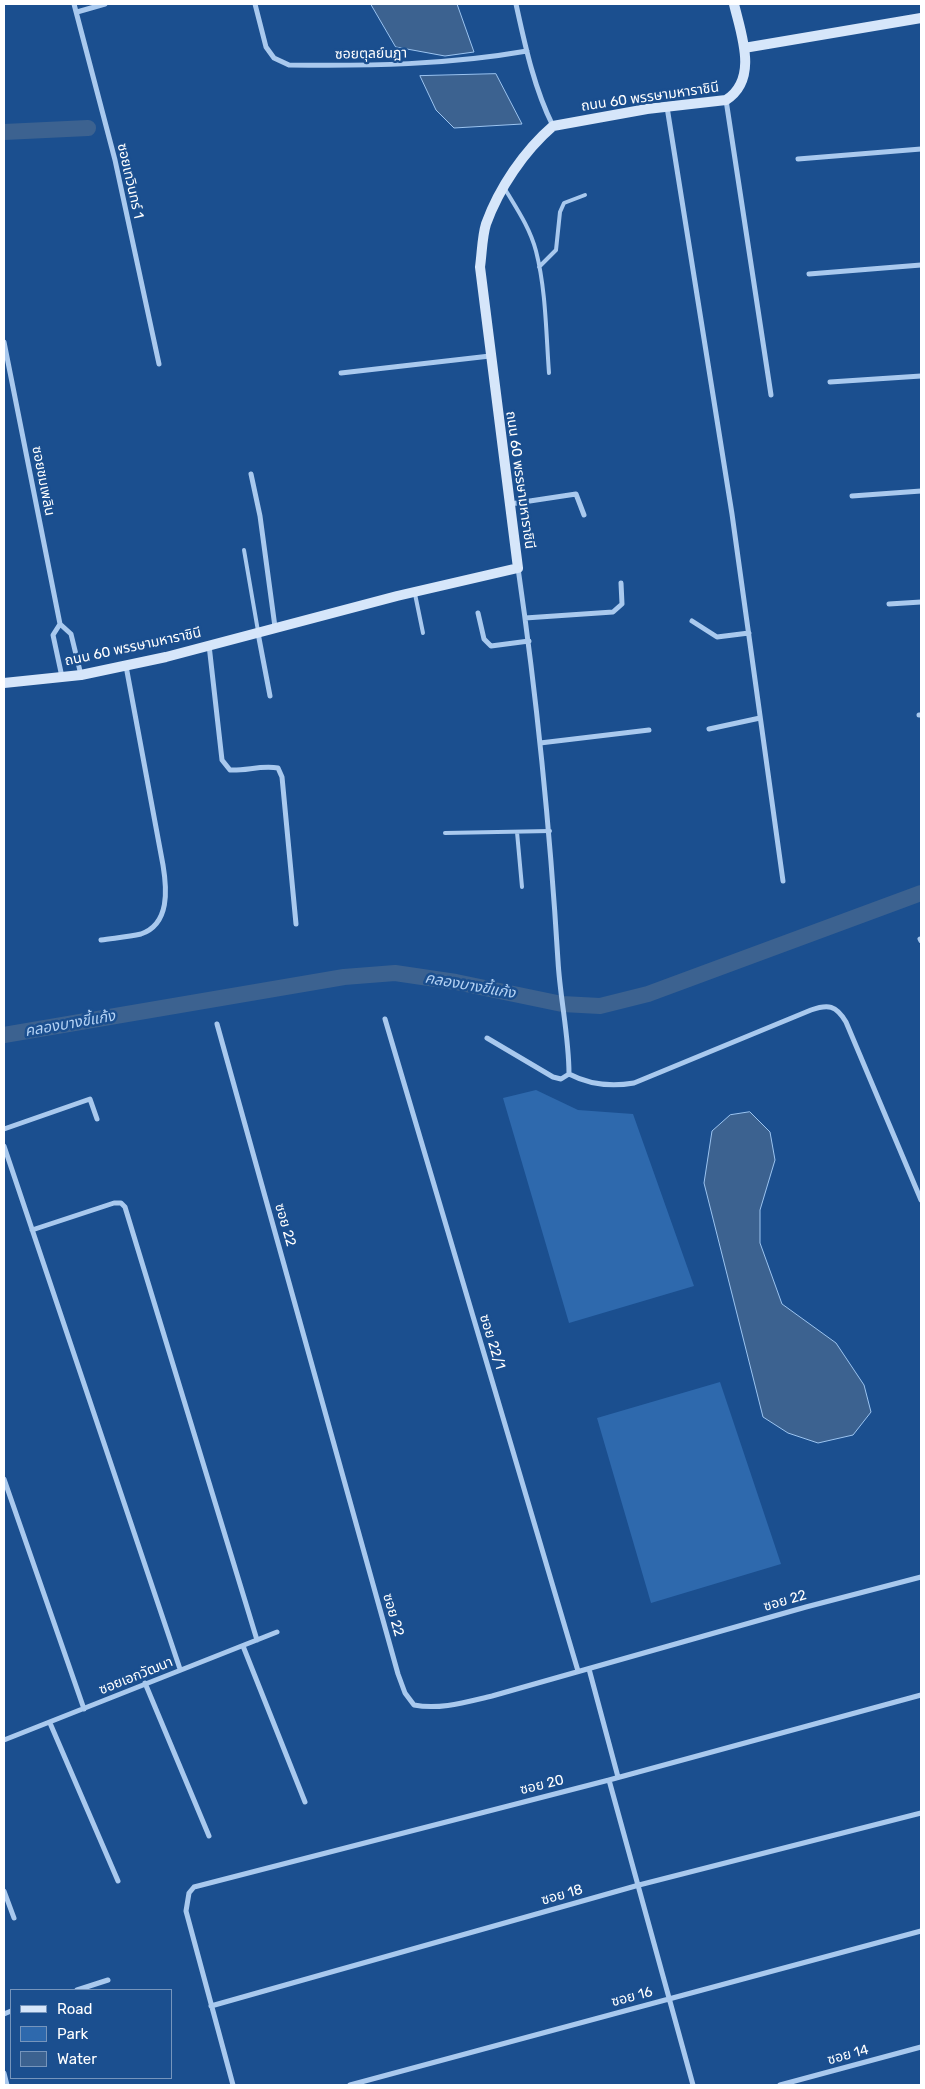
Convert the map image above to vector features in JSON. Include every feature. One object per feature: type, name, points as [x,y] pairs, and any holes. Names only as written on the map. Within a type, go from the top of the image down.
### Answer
[{"type":"street","name":"ซอยเทวินทร์ 1","points":[[74,4],[115,160],[159,364]]},
{"type":"street","points":[[77,12],[105,4]]},
{"type":"street","name":"ซอยตุลย์นฎา","points":[[255,4],[266,47],[274,58],[289,65],[398,66],[487,58],[527,51]]},
{"type":"street","points":[[516,4],[527,51],[545,110],[553,126]]},
{"type":"street","name":"ถนน 60 พรรษามหาราชินี","points":[[4,683],[80,675],[126,666],[414,592],[518,568],[480,267],[486,226],[511,173],[553,126],[667,107],[726,100],[733,96],[741,84],[746,66],[734,4]]},
{"type":"street","points":[[744,48],[921,18]]},
{"type":"street","points":[[726,100],[772,395]]},
{"type":"street","points":[[667,107],[749,633],[783,881]]},
{"type":"street","points":[[798,158],[921,149]]},
{"type":"street","points":[[809,274],[921,265]]},
{"type":"street","name":"ซอยชมเพลิน","points":[[4,342],[60,624],[71,634],[80,675]]},
{"type":"street","points":[[341,373],[490,356]]},
{"type":"street","points":[[830,382],[921,376]]},
{"type":"street","points":[[251,474],[260,516],[275,627]]},
{"type":"street","points":[[852,496],[921,491]]},
{"type":"street","points":[[510,504],[576,494],[584,515]]},
{"type":"street","points":[[518,568],[550,831],[560,1000],[566,1032],[569,1074]]},
{"type":"street","points":[[525,618],[613,612],[622,604],[621,583]]},
{"type":"street","points":[[889,604],[921,602]]},
{"type":"street","points":[[478,613],[484,639],[491,646],[528,641]]},
{"type":"street","points":[[692,622],[717,637],[749,633]]},
{"type":"street","name":"ซอยชมเพลิน","points":[[60,624],[53,635],[62,677]]},
{"type":"street","points":[[258,632],[270,696]]},
{"type":"street","points":[[209,645],[222,760],[230,770],[265,766],[278,768],[282,777],[296,924]]},
{"type":"street","points":[[101,940],[142,933],[155,926],[165,904],[166,884],[163,865],[126,666]]},
{"type":"street","points":[[708,729],[760,718]]},
{"type":"street","points":[[540,743],[649,730]]},
{"type":"street","points":[[487,1038],[553,1077],[561,1078],[569,1074],[599,1084],[619,1086],[634,1083],[811,1010],[824,1006],[833,1006],[840,1011],[846,1022],[921,1200]]},
{"type":"street","name":"ซอย 22/1","points":[[385,1019],[578,1671]]},
{"type":"street","name":"ซอย 22","points":[[217,1024],[405,1693],[414,1704],[428,1707],[451,1705],[806,1607],[921,1578]]},
{"type":"street","points":[[4,1129],[90,1099],[97,1119]]},
{"type":"street","points":[[4,1146],[180,1669]]},
{"type":"street","points":[[32,1230],[114,1202],[121,1203],[125,1208],[257,1640]]},
{"type":"street","points":[[4,1479],[84,1709]]},
{"type":"street","name":"ซอยเอกวัฒนา","points":[[4,1740],[276,1632]]},
{"type":"street","points":[[243,1646],[305,1802]]},
{"type":"street","points":[[590,1668],[618,1777]]},
{"type":"street","points":[[145,1683],[209,1836]]},
{"type":"street","name":"ซอย 20","points":[[211,2006],[186,1911],[189,1893],[194,1887],[609,1780],[921,1695]]},
{"type":"street","points":[[50,1723],[118,1881]]},
{"type":"street","points":[[609,1780],[640,1885],[693,2085]]},
{"type":"street","name":"ซอย 18","points":[[211,2006],[640,1885],[921,1813]]},
{"type":"street","points":[[4,1891],[14,1918]]},
{"type":"street","name":"ซอย 16","points":[[350,2085],[921,1931]]},
{"type":"street","points":[[80,1989],[108,1980]]},
{"type":"street","points":[[211,2006],[233,2085]]},
{"type":"street","name":"ซอย 14","points":[[780,2085],[921,2047]]},
{"type":"street","points":[[4,2074],[7,2085]]},
{"type":"lane","points":[[504,187],[523,218],[535,249],[539,267],[549,373]]},
{"type":"lane","points":[[539,267],[556,250],[560,212],[564,203],[584,195]]},
{"type":"lane","points":[[244,550],[258,632]]},
{"type":"lane","points":[[414,592],[423,633]]},
{"type":"lane","points":[[445,833],[550,831]]},
{"type":"lane","points":[[517,832],[522,887]]},
{"type":"green space","points":[[536,1090],[578,1110],[633,1114],[694,1286],[569,1323],[503,1098]]},
{"type":"green space","points":[[720,1382],[781,1564],[651,1603],[597,1418]]},
{"type":"water","points":[[371,4],[457,4],[474,52],[445,56],[396,47]]},
{"type":"water","points":[[496,74],[522,124],[454,128],[436,110],[420,76]]},
{"type":"water","points":[[750,1112],[770,1132],[775,1160],[760,1210],[760,1243],[782,1304],[836,1343],[864,1385],[871,1412],[853,1435],[818,1443],[788,1433],[763,1417],[704,1183],[712,1131],[730,1115]]},
{"type":"waterway","points":[[4,132],[88,128]]},
{"type":"waterway","name":"คลองบางขี้แก้ง","points":[[4,1035],[344,977],[395,973],[456,982],[562,1004],[600,1006],[648,994],[921,893]]}]
